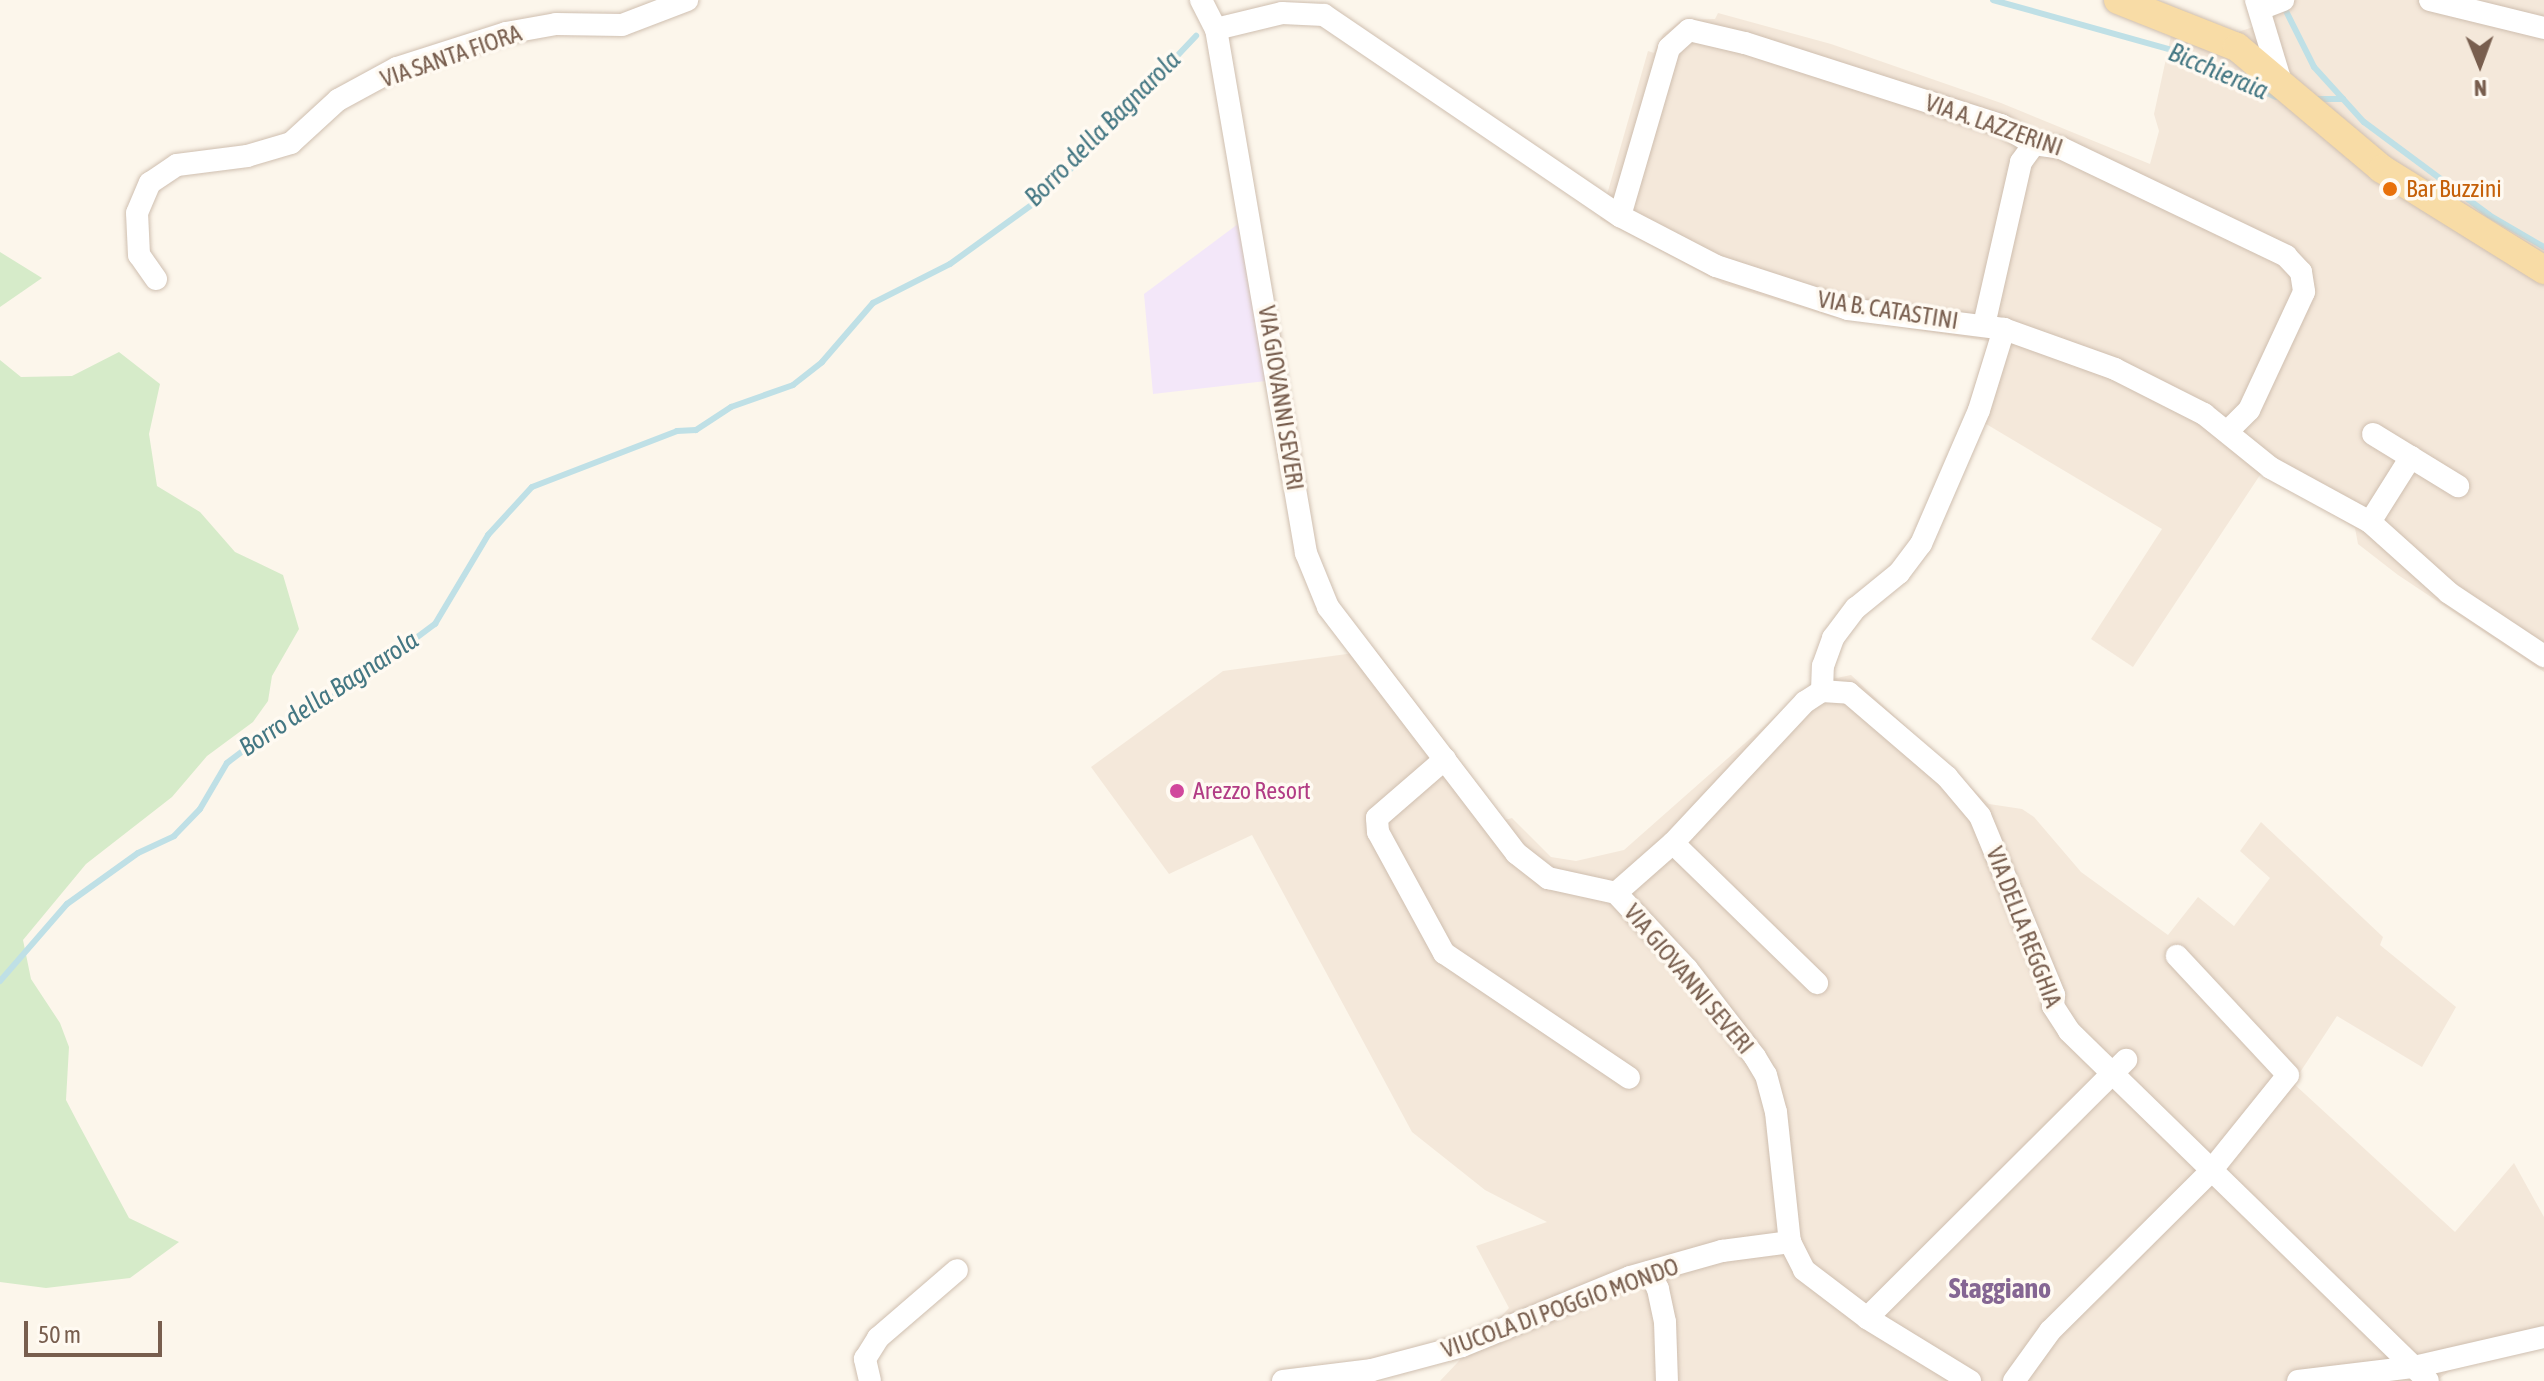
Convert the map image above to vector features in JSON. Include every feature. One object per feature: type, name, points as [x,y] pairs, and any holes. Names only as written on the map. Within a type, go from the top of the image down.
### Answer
[{"type":"main road","points":[[2118,0],[2237,47],[2280,79],[2315,115],[2382,169],[2544,270]]},
{"type":"street","name":"VIA SANTA FIORA","points":[[156,279],[139,255],[137,213],[150,183],[177,165],[247,156],[291,143],[338,100],[397,68],[556,24],[622,25],[687,0]]},
{"type":"street","name":"VIA GIOVANNI SEVERI","points":[[1201,0],[1216,29],[1306,553],[1328,607],[1534,870],[1548,878],[1616,893],[1687,969],[1766,1075],[1779,1138],[1790,1242]]},
{"type":"street","points":[[2430,0],[2544,28]]},
{"type":"street","points":[[2268,3],[2280,79]]},
{"type":"street","name":"VIA B. CATASTINI","points":[[1216,29],[1282,13],[1324,15],[1620,216],[1716,266],[1784,291],[1848,309],[1994,327],[2115,369],[2229,430],[2271,468],[2370,522],[2449,593],[2544,656]]},
{"type":"street","name":"VIA A. LAZZERINI","points":[[1620,216],[1669,48],[1689,30],[1745,43],[2001,125],[2034,144],[2061,148],[2286,256],[2301,272],[2304,292],[2249,410],[2229,430]]},
{"type":"street","points":[[1616,893],[1673,843],[1805,702],[1822,691],[1823,666],[1833,638],[1856,608],[1899,573],[1921,544],[1979,410],[2021,162],[2034,144]]},
{"type":"street","points":[[2373,434],[2458,486]]},
{"type":"street","points":[[2370,522],[2411,457]]},
{"type":"street","name":"VIA DELLA REGGHIA","points":[[1822,691],[1849,693],[1866,704],[1947,777],[1980,816],[2054,995],[2053,1006],[2118,1068],[2210,1172],[2421,1374]]},
{"type":"street","points":[[1445,759],[1377,818],[1378,832],[1444,953],[1629,1078]]},
{"type":"street","points":[[1673,843],[1817,983]]},
{"type":"street","points":[[2014,1381],[2050,1331],[2210,1172],[2288,1075],[2177,956]]},
{"type":"street","points":[[1867,1318],[2118,1068]]},
{"type":"street","points":[[1790,1242],[1804,1270],[1867,1318],[1970,1381]]},
{"type":"street","name":"VIUCOLA DI POGGIO MONDO","points":[[1283,1381],[1372,1370],[1462,1346],[1649,1272],[1722,1251],[1790,1242]]},
{"type":"street","points":[[866,1380],[865,1359],[878,1338],[957,1270]]},
{"type":"street","points":[[1649,1272],[1665,1322],[1667,1381]]},
{"type":"street","points":[[2298,1381],[2421,1374],[2544,1337]]},
{"type":"shaded area","points":[[2257,0],[2544,0],[2544,672],[2398,575],[2358,544],[2355,528],[2262,472],[2133,667],[2091,639],[2162,529],[1966,412],[1988,341],[1832,317],[1723,284],[1600,219],[1648,51],[1654,53],[1663,34],[1682,20],[1715,19],[1718,13],[1831,44],[2001,103],[2150,164],[2159,131],[2154,114],[2177,8],[2235,33],[2253,27],[2246,5]]},
{"type":"shaded area","points":[[1238,224],[1266,381],[1153,394],[1144,294]]},
{"type":"shaded area","points":[[1376,650],[1505,820],[1512,818],[1551,857],[1576,861],[1624,850],[1813,683],[1851,675],[1989,804],[2022,809],[2034,817],[2081,872],[2168,935],[2198,897],[2234,926],[2270,878],[2240,851],[2261,822],[2383,937],[2380,945],[2456,1007],[2422,1067],[2337,1016],[2293,1083],[2455,1232],[2514,1163],[2544,1217],[2544,1344],[2465,1360],[2436,1381],[1440,1381],[1509,1308],[1476,1246],[1547,1222],[1485,1190],[1412,1132],[1252,835],[1169,874],[1091,767],[1223,671]]},
{"type":"green space","points":[[0,252],[42,278],[0,307]]},
{"type":"green space","points":[[119,352],[160,384],[149,434],[157,486],[200,512],[235,552],[283,575],[299,629],[272,676],[268,701],[253,722],[207,756],[172,797],[86,864],[23,940],[31,979],[60,1023],[69,1047],[66,1100],[129,1218],[179,1242],[130,1278],[46,1288],[0,1282],[0,360],[21,377],[72,376]]},
{"type":"waterway","name":"Bicchieraia","points":[[1993,0],[2176,51],[2276,97]]},
{"type":"waterway","points":[[2284,7],[2314,67],[2343,99]]},
{"type":"waterway","name":"Borro della Bagnarola","points":[[0,981],[67,904],[138,853],[174,836],[200,809],[227,763],[265,734],[352,686],[435,624],[488,535],[532,487],[677,431],[696,430],[731,407],[793,385],[822,362],[873,303],[950,264],[1048,193],[1196,36]]},
{"type":"waterway","name":"Bicchieraia","points":[[2315,99],[2343,99],[2364,122],[2489,215],[2544,247]]},
{"type":"place","name":"Bar Buzzini","points":[[2390,189]]},
{"type":"place","name":"Arezzo Resort","points":[[1177,791]]},
{"type":"district","name":"Staggiano","points":[[2000,1288]]}]
